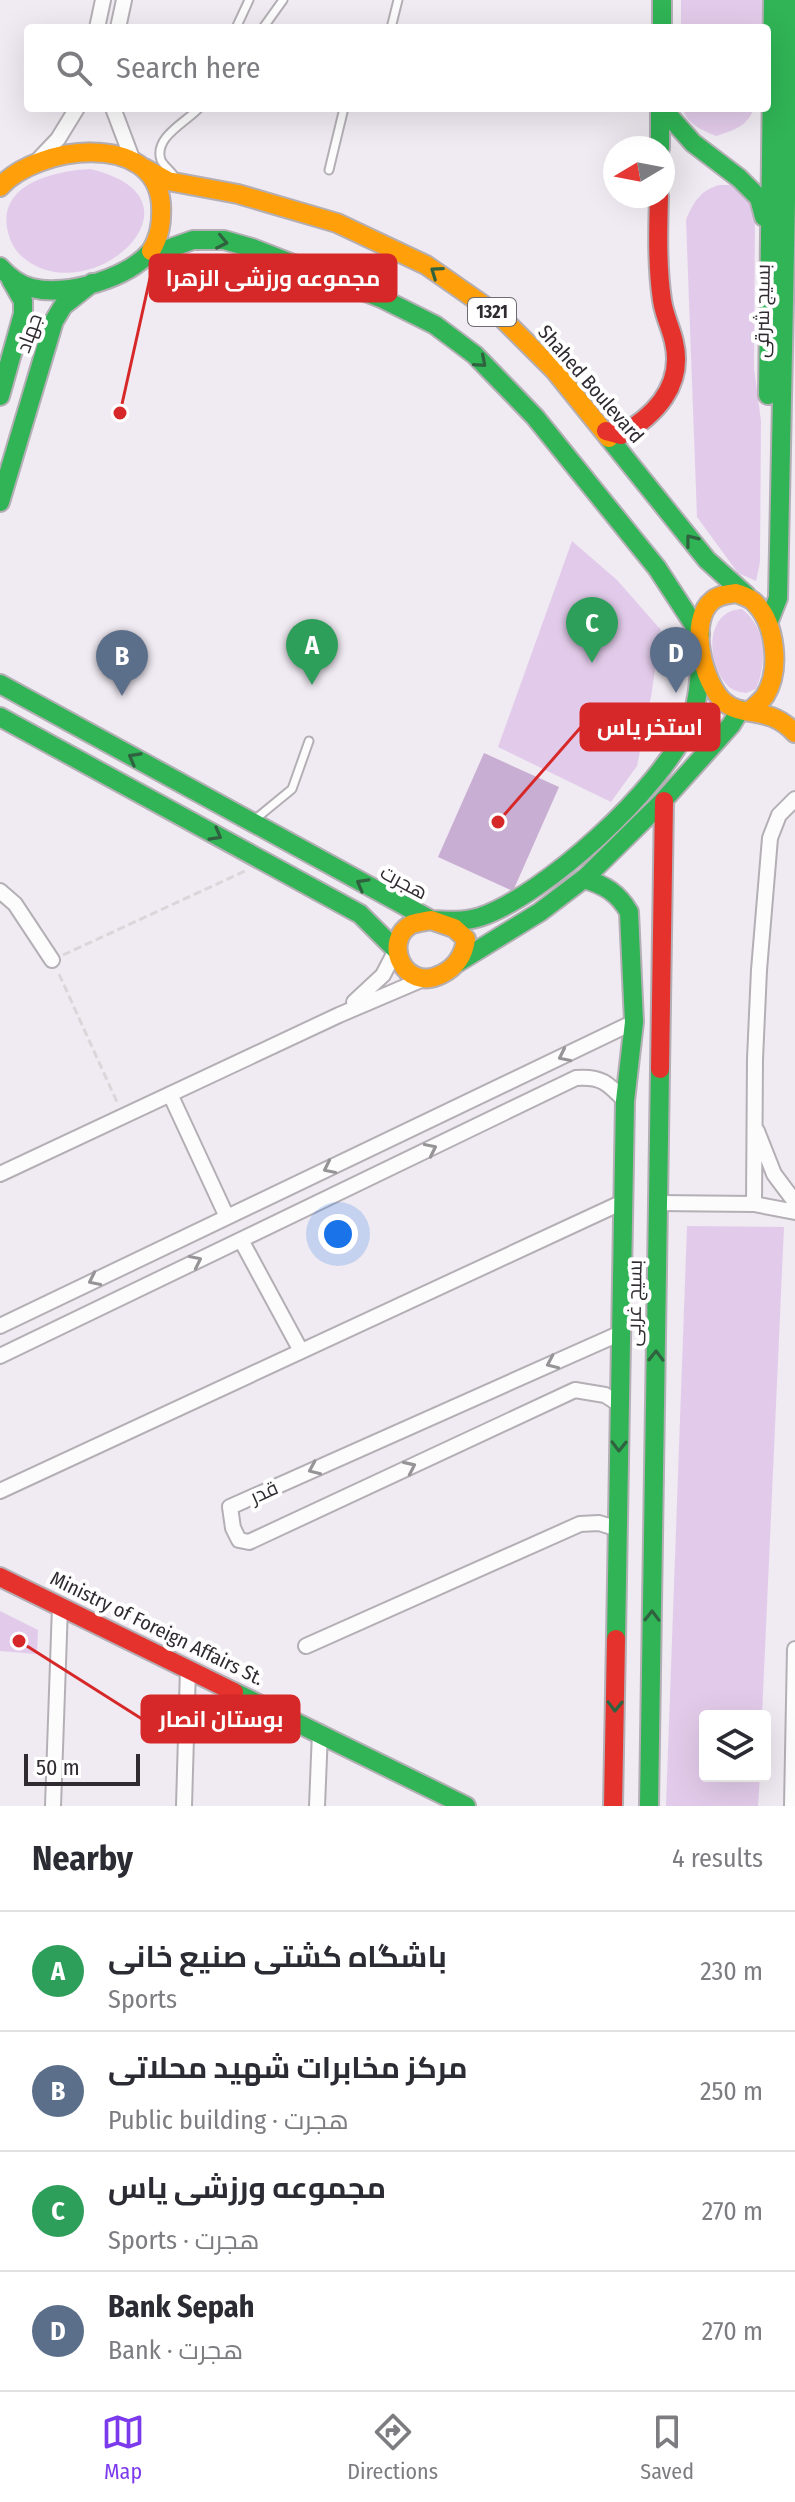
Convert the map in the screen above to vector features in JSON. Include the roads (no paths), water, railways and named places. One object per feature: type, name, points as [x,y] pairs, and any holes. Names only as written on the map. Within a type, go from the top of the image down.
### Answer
[{"type":"main road","points":[[662,0],[662,24]]},
{"type":"main road","name":"بسیج شرقی","points":[[762,614],[778,598],[782,398],[780,115],[773,0]]},
{"type":"main road","name":"بسیج شرقی","points":[[782,398],[768,237],[780,115],[792,57],[790,0]]},
{"type":"main road","points":[[660,136],[661,112]]},
{"type":"main road","points":[[665,112],[693,143],[739,178],[759,198],[768,237]]},
{"type":"main road","name":"Shahed Boulevard","points":[[0,187],[17,170],[73,153],[92,152],[138,164],[168,181],[238,194],[337,223],[426,265],[502,318],[555,371],[707,560],[762,614],[794,668]]},
{"type":"main road","points":[[5,274],[37,289],[50,290],[92,283],[115,275],[148,256],[161,233],[163,220],[155,178],[138,164]]},
{"type":"main road","points":[[606,431],[621,435],[636,428],[662,407],[673,381],[676,353],[663,305],[658,256],[659,208]]},
{"type":"main road","name":"1321","points":[[148,256],[202,238],[228,242],[371,293],[415,314],[451,337],[513,392],[554,439],[682,599],[700,634]]},
{"type":"main road","name":"جهاد","points":[[0,396],[23,314],[23,301],[5,274]]},
{"type":"main road","name":"جهاد","points":[[0,502],[54,321],[63,306],[92,283]]},
{"type":"main road","points":[[0,717],[360,914],[396,950],[403,969],[421,980],[440,977],[457,963],[527,921],[584,879],[664,801],[746,710],[764,702],[777,672],[762,614],[737,592],[713,599],[705,610],[700,634],[708,678],[716,692],[724,702],[746,710],[781,718],[795,733]]},
{"type":"main road","name":"هجرت","points":[[0,684],[431,920],[469,920],[503,908],[552,873],[639,797],[688,728],[698,697],[702,655]]},
{"type":"main road","name":"بسیج غربی","points":[[649,1806],[664,801]]},
{"type":"main road","name":"بسیج غربی","points":[[584,879],[604,885],[621,898],[629,912],[634,1022],[625,1101],[613,1806]]},
{"type":"main road","points":[[396,950],[403,931],[411,924],[431,920],[450,924],[466,939],[465,952],[457,963]]},
{"type":"main road","points":[[625,1201],[658,1203]]},
{"type":"main road","name":"Ministry of Foreign Affairs St.","points":[[0,1577],[320,1732],[461,1805]]},
{"type":"street","points":[[98,24],[103,0]]},
{"type":"street","points":[[119,24],[124,0]]},
{"type":"street","points":[[35,164],[58,139],[75,112]]},
{"type":"street","points":[[115,112],[138,164]]},
{"type":"street","points":[[754,1204],[759,970],[770,838],[779,815],[795,799]]},
{"type":"street","points":[[0,893],[15,904],[52,960]]},
{"type":"street","points":[[339,1015],[371,989],[383,975],[396,950]]},
{"type":"street","points":[[0,1174],[339,1015],[421,980]]},
{"type":"street","points":[[0,1326],[634,1022]]},
{"type":"street","points":[[0,1356],[576,1078],[595,1077],[611,1086],[625,1101]]},
{"type":"street","points":[[170,1094],[227,1217]]},
{"type":"street","points":[[754,1123],[774,1174],[795,1202]]},
{"type":"street","points":[[0,1491],[625,1201]]},
{"type":"street","points":[[658,1203],[754,1204],[795,1212]]},
{"type":"street","points":[[241,1240],[301,1351]]},
{"type":"street","name":"قدر","points":[[619,1404],[605,1395],[575,1390],[249,1542],[239,1540],[233,1528],[230,1507],[623,1332]]},
{"type":"street","points":[[306,1646],[580,1524],[599,1523],[618,1529]]},
{"type":"street","points":[[53,1806],[60,1606]]},
{"type":"street","points":[[792,1806],[795,1649]]},
{"type":"street","points":[[184,1806],[188,1668]]},
{"type":"street","points":[[317,1806],[320,1732]]},
{"type":"lane","points":[[238,24],[249,0]]},
{"type":"lane","points":[[266,24],[283,0]]},
{"type":"lane","points":[[392,24],[398,0]]},
{"type":"lane","points":[[181,184],[161,160],[160,147],[174,128],[195,112]]},
{"type":"lane","points":[[329,170],[343,112]]},
{"type":"lane","points":[[252,823],[292,789],[309,741]]},
{"type":"place","name":"مجموعه ورزشی الزهرا","points":[[120,413]]},
{"type":"place","name":"مجموعه ورزشی یاس","points":[[592,663]]},
{"type":"place","name":"باشگاه کشتی صنیع خانی","points":[[312,685]]},
{"type":"place","name":"Bank Sepah","points":[[676,693]]},
{"type":"place","name":"مرکز مخابرات شهید محلاتی","points":[[122,696]]},
{"type":"place","name":"استخر یاس","points":[[498,822]]},
{"type":"place","name":"بوستان انصار","points":[[19,1641]]}]
